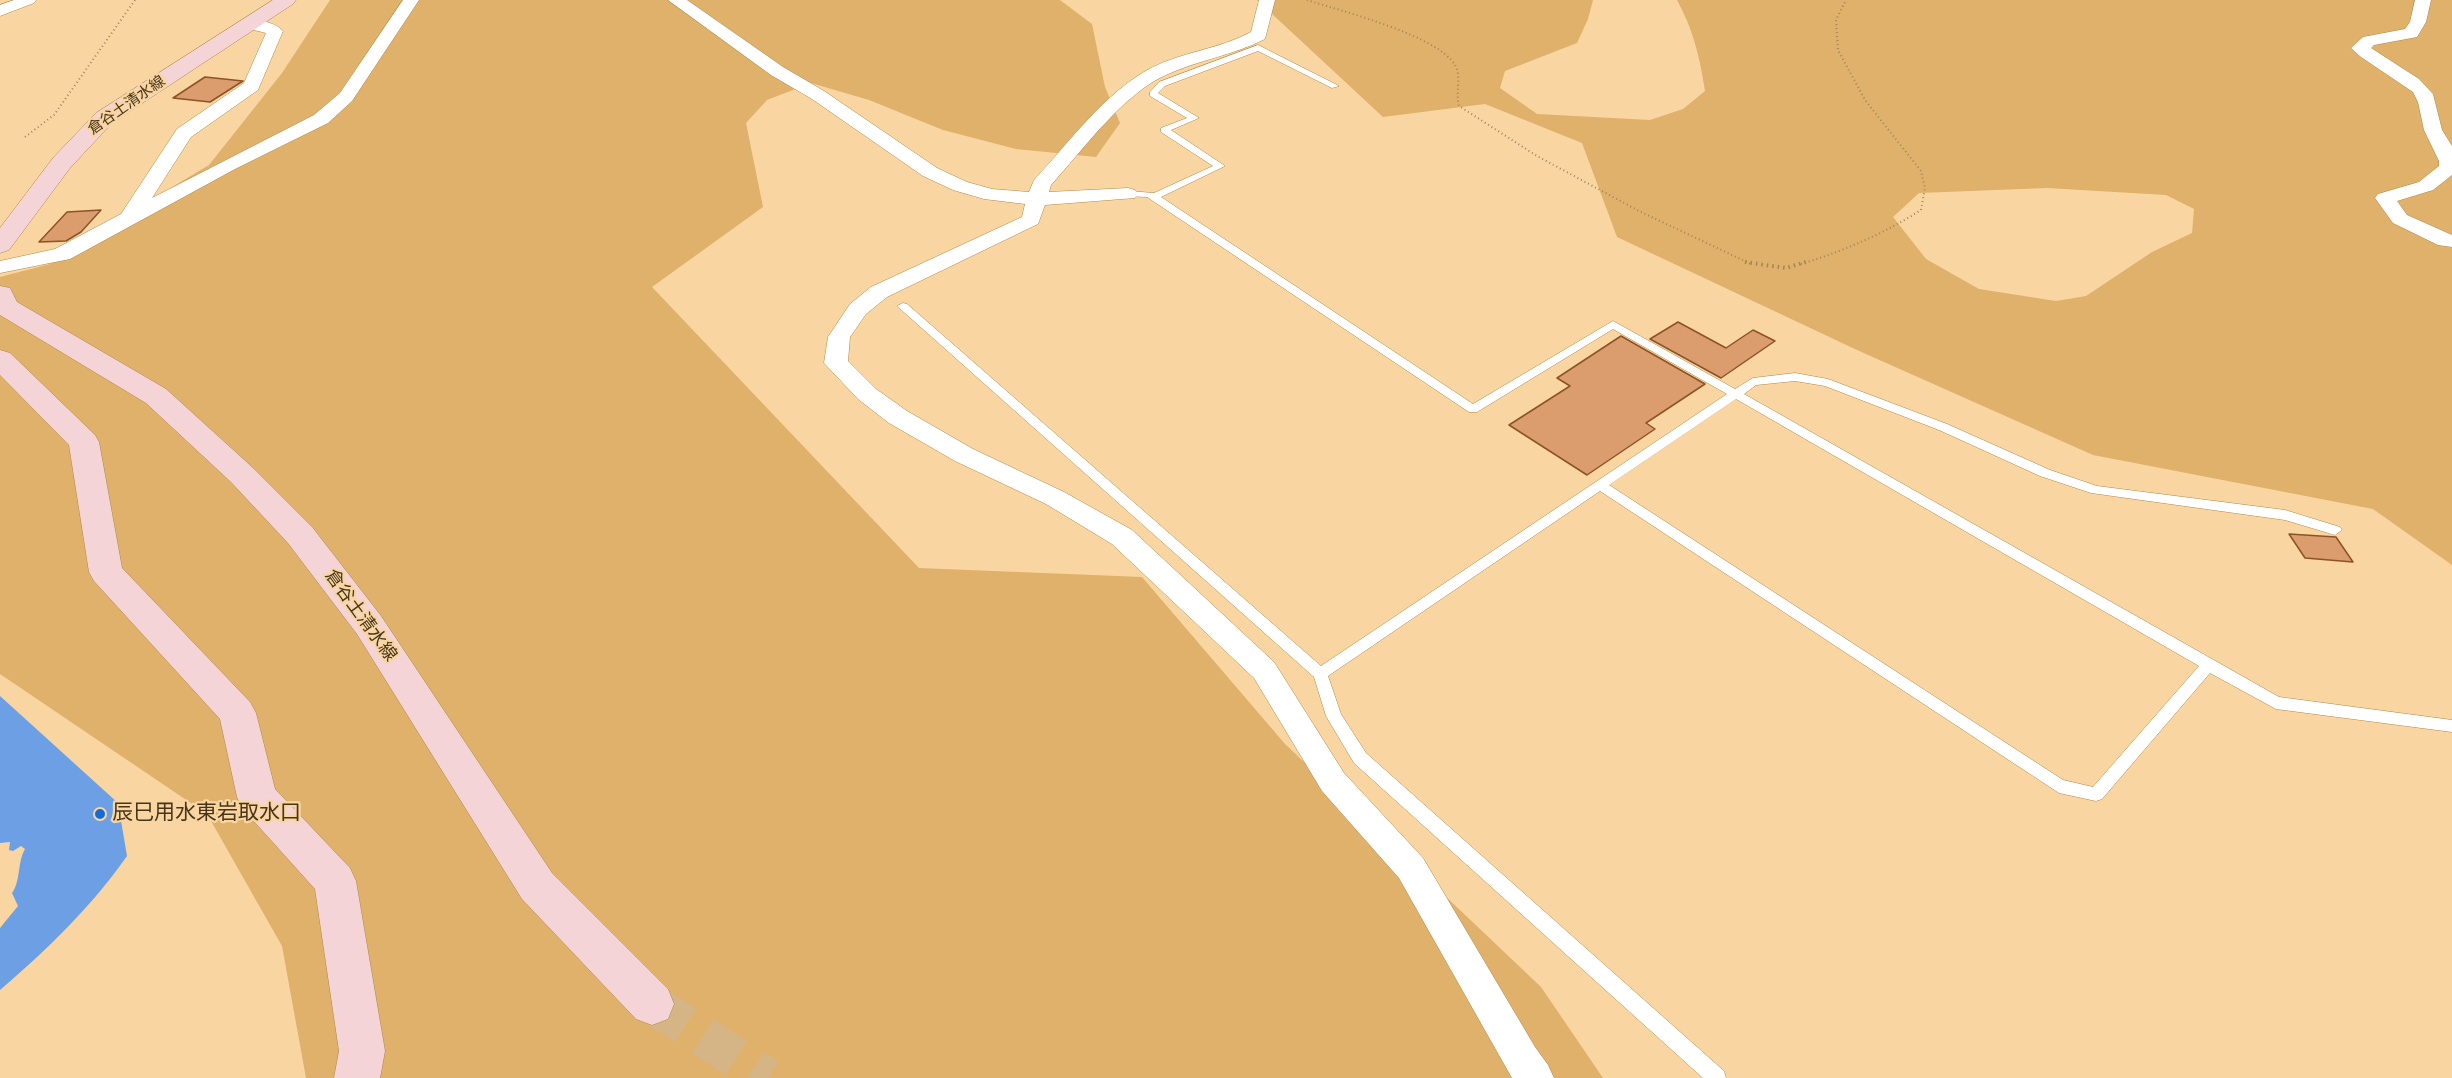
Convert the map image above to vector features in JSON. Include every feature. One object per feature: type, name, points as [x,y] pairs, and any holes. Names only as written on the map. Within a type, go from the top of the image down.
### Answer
[{"type":"main road","name":"倉谷土清水線","points":[[0,245],[82,137],[121,107],[252,24],[282,1]]},
{"type":"main road","name":"倉谷土清水線","points":[[0,294],[6,307],[156,396],[242,476],[300,535],[369,625],[537,886],[652,1004]]},
{"type":"main road","points":[[0,359],[84,442],[106,572],[237,713],[257,797],[335,881],[362,1051],[357,1078]]},
{"type":"street","points":[[0,11],[28,0]]},
{"type":"street","points":[[0,267],[62,254],[321,119],[346,97],[411,0]]},
{"type":"street","points":[[676,0],[777,71],[818,95],[930,172],[960,186],[991,195],[1036,199],[1128,194]]},
{"type":"street","points":[[1267,0],[1259,35],[1244,43],[1159,71],[1135,86],[1111,108],[1041,184],[1031,220],[879,292],[858,309],[839,337],[837,363],[867,394],[898,417],[964,455],[1055,498],[1122,537],[1264,670],[1333,782],[1411,868],[1522,1060],[1535,1078]]},
{"type":"street","points":[[2423,0],[2418,22],[2411,33],[2369,41],[2360,48],[2369,57],[2413,82],[2424,93],[2434,131],[2448,152],[2448,168],[2426,186],[2385,198],[2400,219],[2445,241],[2452,242]]},
{"type":"street","points":[[128,218],[184,133],[252,86],[275,31],[252,24]]},
{"type":"lane","points":[[1154,197],[1220,166],[1164,130],[1194,118],[1153,94],[1162,84],[1258,48],[1335,86]]},
{"type":"lane","points":[[1128,194],[1154,197],[1473,409],[1613,324],[2277,703],[2452,726]]},
{"type":"lane","points":[[903,306],[1320,675],[1334,716],[1360,758],[1718,1078]]},
{"type":"lane","points":[[1320,675],[1753,382],[1795,377],[1828,383],[1874,399],[2080,486],[2154,499],[2285,515],[2335,530]]},
{"type":"lane","points":[[1600,486],[2059,786],[2096,794],[2209,664]]},
{"type":"path","points":[[24,137],[54,115],[135,0]]},
{"type":"path","points":[[1307,0],[1417,38],[1449,55],[1456,68],[1456,100],[1459,106],[1537,156],[1639,211],[1747,263],[1786,268],[1829,255],[1890,230],[1921,210],[1925,188],[1921,171],[1865,100],[1838,50],[1836,20],[1846,0]]},
{"type":"shaded area","points":[[330,0],[1060,0],[1092,24],[1105,87],[1120,123],[1096,157],[1016,149],[943,130],[869,100],[811,83],[767,100],[746,123],[763,207],[652,287],[919,568],[1142,577],[1285,744],[1541,987],[1603,1078],[306,1078],[282,946],[207,814],[0,674],[0,277],[50,264],[62,253],[209,165],[282,73]]},
{"type":"shaded area","points":[[1257,0],[1593,0],[1588,19],[1577,43],[1505,71],[1500,88],[1537,114],[1650,120],[1683,109],[1705,91],[1695,44],[1677,0],[2452,0],[2452,565],[2373,509],[2093,455],[1857,350],[1617,237],[1582,143],[1485,104],[1383,117]],"holes":[[[2047,188],[2166,195],[2194,209],[2192,233],[2152,252],[2086,296],[2056,301],[1979,289],[1926,259],[1893,217],[1919,193]]]},
{"type":"water","points":[[0,696],[118,803],[127,856],[68,927],[0,990],[0,928],[18,906],[12,893],[17,883],[25,849],[21,846],[13,851],[9,850],[10,842],[0,843]]},
{"type":"building","points":[[205,77],[243,81],[210,102],[173,98]]},
{"type":"building","points":[[101,210],[81,232],[66,241],[39,242],[67,212]]},
{"type":"building","points":[[1678,322],[1726,348],[1753,330],[1775,341],[1721,378],[1650,339]]},
{"type":"building","points":[[1621,336],[1705,384],[1646,423],[1655,429],[1587,475],[1509,425],[1570,386],[1557,378]]},
{"type":"building","points":[[2289,534],[2336,537],[2353,562],[2305,558]]},
{"type":"tunnel","points":[[652,1004],[768,1078]]},
{"type":"place","name":"辰巳用水東岩取水口","points":[[100,814]]}]
